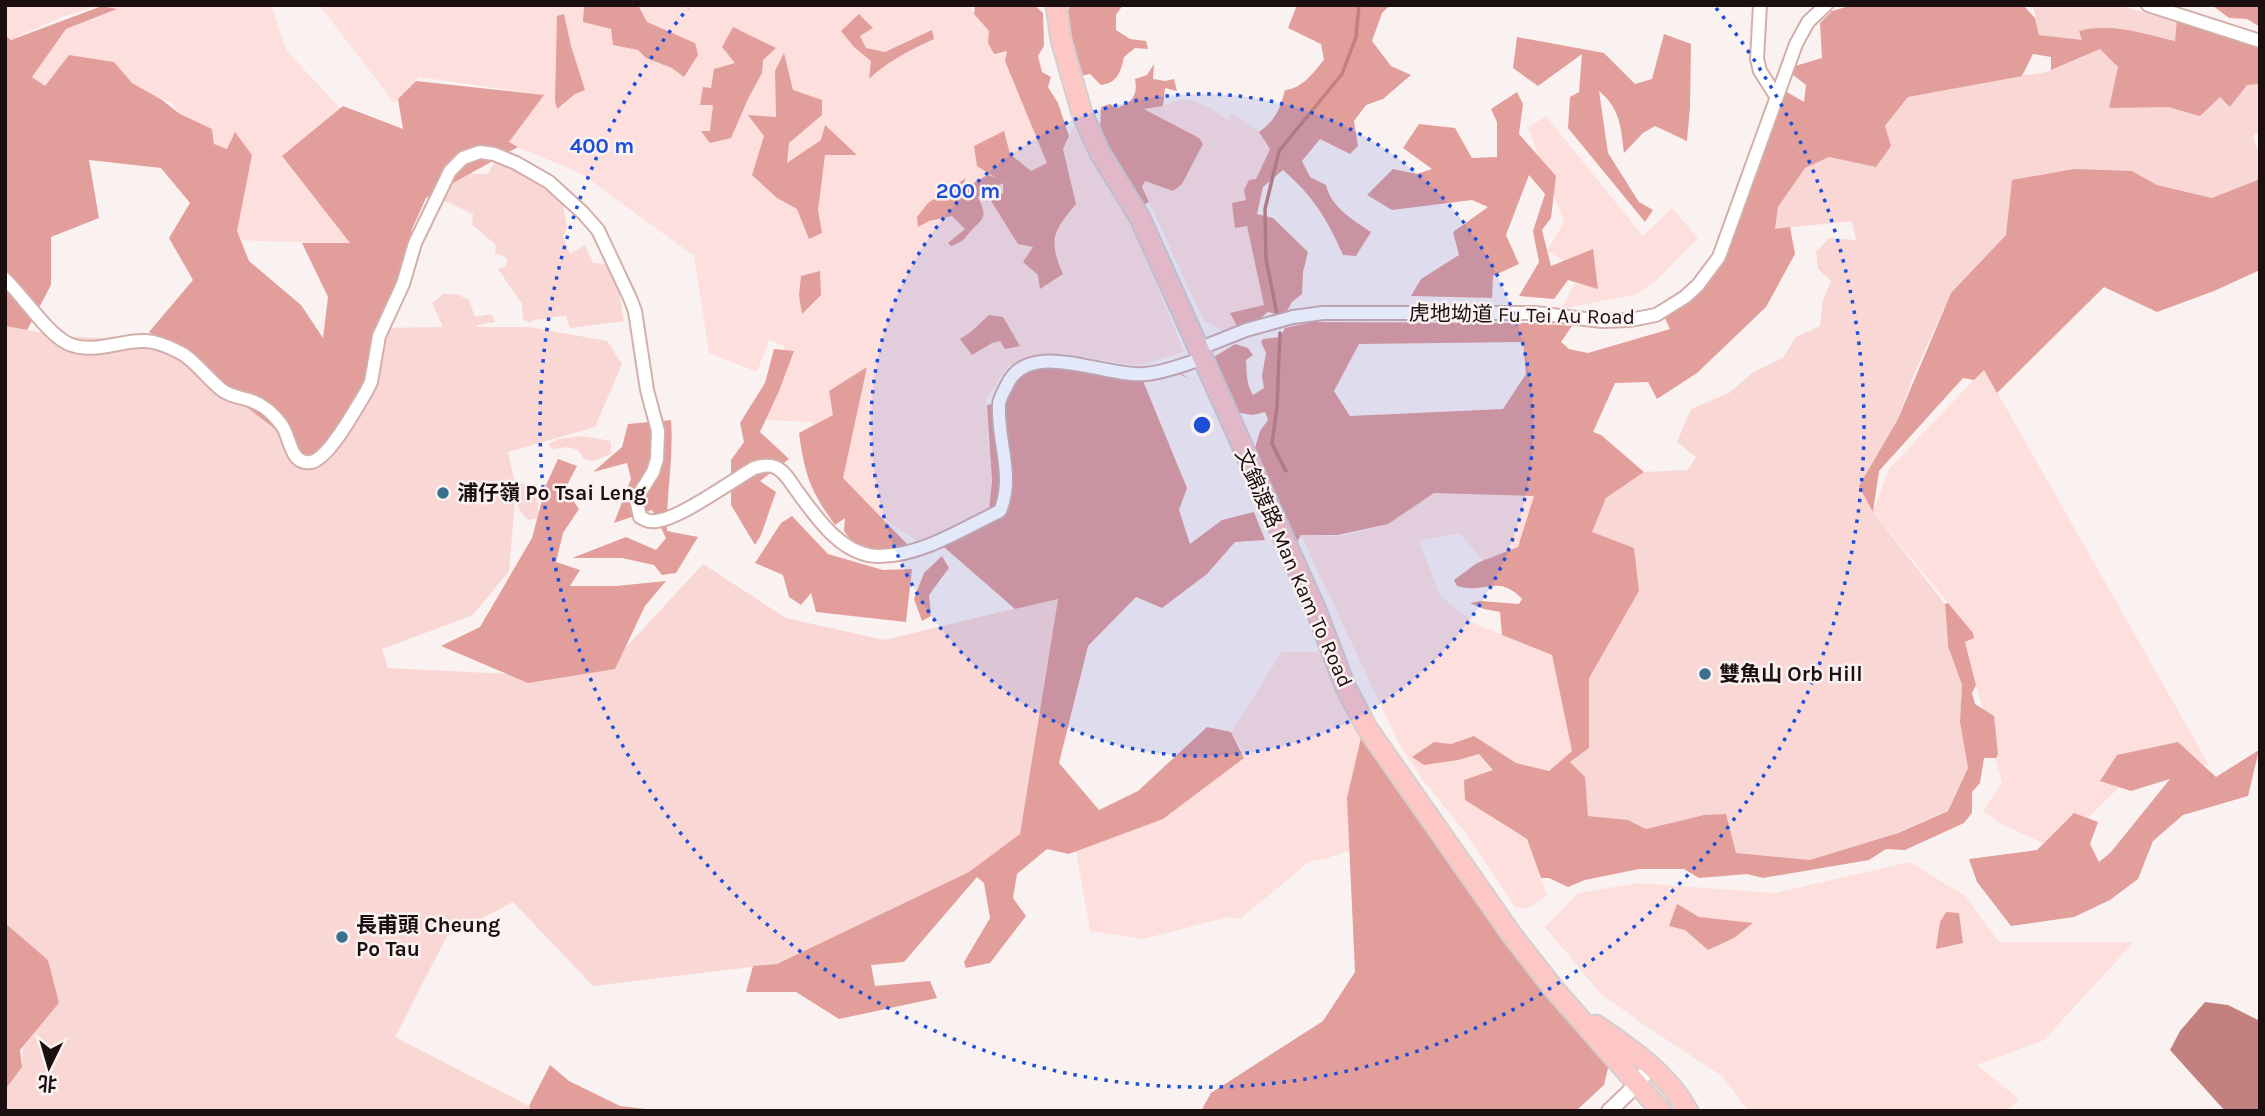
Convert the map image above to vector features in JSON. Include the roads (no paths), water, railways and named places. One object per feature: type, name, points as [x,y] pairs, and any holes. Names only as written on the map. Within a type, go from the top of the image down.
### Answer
[{"type":"main road","name":"文錦渡路 Man Kam To Road","points":[[1056,5],[1061,40],[1082,113],[1100,153],[1140,218],[1316,610],[1345,686],[1370,734],[1512,935],[1554,989],[1661,1111]]},
{"type":"main road","name":"文錦渡路 Man Kam To Road","points":[[1577,1013],[1634,1051],[1668,1082],[1688,1111]]},
{"type":"street","points":[[1760,5],[1757,59],[1760,71],[1776,96]]},
{"type":"street","name":"虎地坳道 Fu Tei Au Road","points":[[5,279],[55,333],[68,343],[88,347],[145,340],[181,353],[203,370],[223,391],[253,401],[267,410],[283,425],[295,456],[302,461],[318,460],[327,451],[371,382],[379,336],[403,284],[415,243],[450,171],[463,158],[480,152],[494,154],[516,163],[549,183],[583,213],[598,230],[630,298],[635,312],[647,390],[658,431],[657,460],[653,472],[636,499],[640,517],[650,522],[660,521],[754,468],[767,465],[776,467],[785,474],[826,528],[836,537],[854,551],[880,556],[917,550],[1000,511],[1005,498],[1006,473],[998,403],[1013,373],[1029,365],[1057,360],[1107,372],[1146,374],[1200,354],[1246,330],[1293,317],[1323,313],[1535,313],[1609,321],[1656,315],[1685,297],[1698,285],[1719,257],[1776,96],[1802,32],[1826,5]]},
{"type":"street","points":[[2148,5],[2260,41]]},
{"type":"street","points":[[1609,1111],[1651,1067]]},
{"type":"waterway","points":[[1277,314],[1266,259],[1265,209],[1279,151],[1342,74],[1356,37],[1359,5]]},
{"type":"waterway","points":[[1280,333],[1277,406],[1272,444],[1286,471]]},
{"type":"place","name":"浦仔嶺 Po Tsai Leng","points":[[443,493]]},
{"type":"place","name":"雙魚山 Orb Hill","points":[[1705,674]]},
{"type":"place","name":"長甫頭 Cheung Po Tau","points":[[342,937]]}]
